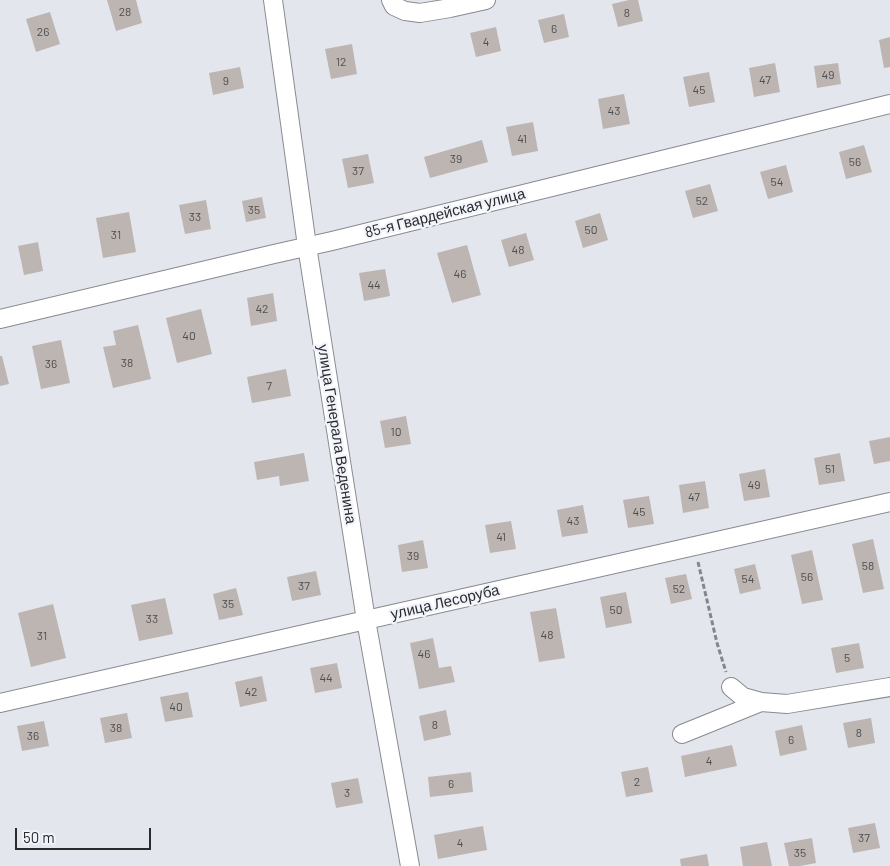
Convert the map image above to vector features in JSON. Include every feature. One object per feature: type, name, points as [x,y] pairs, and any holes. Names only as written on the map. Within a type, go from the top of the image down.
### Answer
[{"type":"street","name":"улица Генерала Веденина","points":[[273,0],[308,246],[366,620],[410,866]]},
{"type":"street","points":[[393,3],[405,11],[420,13],[486,0]]},
{"type":"street","name":"85-я Гвардейская улица","points":[[0,319],[890,104]]},
{"type":"street","name":"улица Лесоруба","points":[[0,703],[890,502]]},
{"type":"street","points":[[731,687],[743,697],[761,702],[787,704],[890,687]]},
{"type":"street","points":[[682,734],[761,702]]},
{"type":"path","points":[[695,546],[717,643],[731,687]]},
{"type":"building","points":[[107,0],[136,0],[142,23],[116,31]]},
{"type":"building","points":[[638,0],[643,21],[618,27],[612,4]]},
{"type":"building","points":[[50,12],[60,44],[36,52],[26,19]]},
{"type":"building","points":[[564,14],[569,37],[544,43],[538,20]]},
{"type":"building","points":[[496,27],[501,51],[476,57],[470,33]]},
{"type":"building","points":[[890,37],[890,67],[884,68],[879,40]]},
{"type":"building","points":[[352,44],[357,74],[331,79],[325,49]]},
{"type":"building","points":[[775,63],[780,92],[754,97],[749,68]]},
{"type":"building","points":[[838,63],[841,84],[817,88],[814,66]]},
{"type":"building","points":[[240,67],[244,88],[213,95],[209,73]]},
{"type":"building","points":[[709,72],[715,102],[689,107],[683,77]]},
{"type":"building","points":[[624,94],[630,124],[603,129],[598,99]]},
{"type":"building","points":[[533,122],[538,151],[512,156],[506,127]]},
{"type":"building","points":[[482,140],[488,162],[430,178],[424,157]]},
{"type":"building","points":[[864,145],[872,172],[846,179],[839,152]]},
{"type":"building","points":[[368,154],[374,183],[348,188],[342,159]]},
{"type":"building","points":[[786,165],[793,192],[768,199],[760,172]]},
{"type":"building","points":[[710,184],[718,211],[693,218],[685,191]]},
{"type":"building","points":[[262,197],[266,218],[246,222],[242,201]]},
{"type":"building","points":[[206,200],[211,229],[185,234],[179,205]]},
{"type":"building","points":[[129,212],[136,252],[103,258],[96,218]]},
{"type":"building","points":[[600,213],[608,240],[583,248],[575,221]]},
{"type":"building","points":[[526,233],[534,260],[509,267],[501,240]]},
{"type":"building","points":[[38,242],[43,271],[24,275],[18,246]]},
{"type":"building","points":[[467,245],[481,295],[452,303],[437,253]]},
{"type":"building","points":[[385,269],[390,296],[364,301],[359,273]]},
{"type":"building","points":[[273,293],[277,321],[251,326],[247,298]]},
{"type":"building","points":[[201,309],[212,354],[177,363],[166,318]]},
{"type":"building","points":[[138,325],[151,379],[113,388],[103,347],[116,345],[113,331]]},
{"type":"building","points":[[61,340],[70,383],[41,389],[32,346]]},
{"type":"building","points":[[0,356],[2,356],[9,384],[0,386]]},
{"type":"building","points":[[286,369],[291,396],[252,403],[247,377]]},
{"type":"building","points":[[406,416],[411,444],[385,448],[380,421]]},
{"type":"building","points":[[890,437],[890,461],[874,464],[869,441]]},
{"type":"building","points":[[304,453],[309,481],[280,486],[279,476],[257,480],[254,462]]},
{"type":"building","points":[[840,453],[845,481],[819,485],[814,458]]},
{"type":"building","points":[[765,469],[770,497],[744,501],[739,474]]},
{"type":"building","points":[[705,481],[709,508],[683,513],[679,485]]},
{"type":"building","points":[[649,496],[654,524],[628,528],[623,500]]},
{"type":"building","points":[[583,505],[588,533],[562,537],[557,510]]},
{"type":"building","points":[[511,521],[516,549],[490,553],[485,525]]},
{"type":"building","points":[[873,539],[884,589],[863,593],[852,544]]},
{"type":"building","points":[[423,540],[428,568],[402,572],[398,545]]},
{"type":"building","points":[[812,550],[823,600],[802,604],[791,555]]},
{"type":"building","points":[[755,564],[761,589],[740,594],[734,569]]},
{"type":"building","points":[[316,571],[321,595],[292,601],[287,577]]},
{"type":"building","points":[[686,574],[692,599],[671,604],[665,578]]},
{"type":"building","points":[[236,588],[243,615],[219,620],[213,594]]},
{"type":"building","points":[[626,592],[632,623],[606,628],[600,597]]},
{"type":"building","points":[[165,598],[173,634],[139,641],[131,605]]},
{"type":"building","points":[[53,604],[66,658],[31,667],[18,613]]},
{"type":"building","points":[[556,608],[565,658],[539,662],[530,612]]},
{"type":"building","points":[[433,638],[439,668],[451,666],[455,682],[419,689],[410,643]]},
{"type":"building","points":[[859,643],[864,668],[836,673],[831,648]]},
{"type":"building","points":[[337,663],[342,688],[315,693],[310,668]]},
{"type":"building","points":[[262,676],[267,701],[240,707],[235,682]]},
{"type":"building","points":[[188,692],[193,717],[165,722],[160,697]]},
{"type":"building","points":[[446,710],[451,735],[424,741],[419,716]]},
{"type":"building","points":[[127,713],[132,738],[105,743],[100,718]]},
{"type":"building","points":[[871,718],[875,743],[848,748],[843,723]]},
{"type":"building","points":[[44,721],[49,746],[22,751],[17,726]]},
{"type":"building","points":[[802,725],[807,750],[780,756],[775,731]]},
{"type":"building","points":[[732,745],[737,766],[685,777],[681,756]]},
{"type":"building","points":[[648,767],[653,792],[626,797],[621,772]]},
{"type":"building","points":[[471,772],[473,792],[430,797],[428,777]]},
{"type":"building","points":[[358,778],[363,803],[336,808],[331,783]]},
{"type":"building","points":[[875,823],[880,848],[853,853],[848,828]]},
{"type":"building","points":[[483,826],[487,850],[438,859],[434,835]]},
{"type":"building","points":[[812,838],[816,863],[789,866],[784,843]]},
{"type":"building","points":[[767,842],[772,866],[743,866],[740,847]]},
{"type":"building","points":[[707,854],[709,866],[681,866],[680,859]]}]
